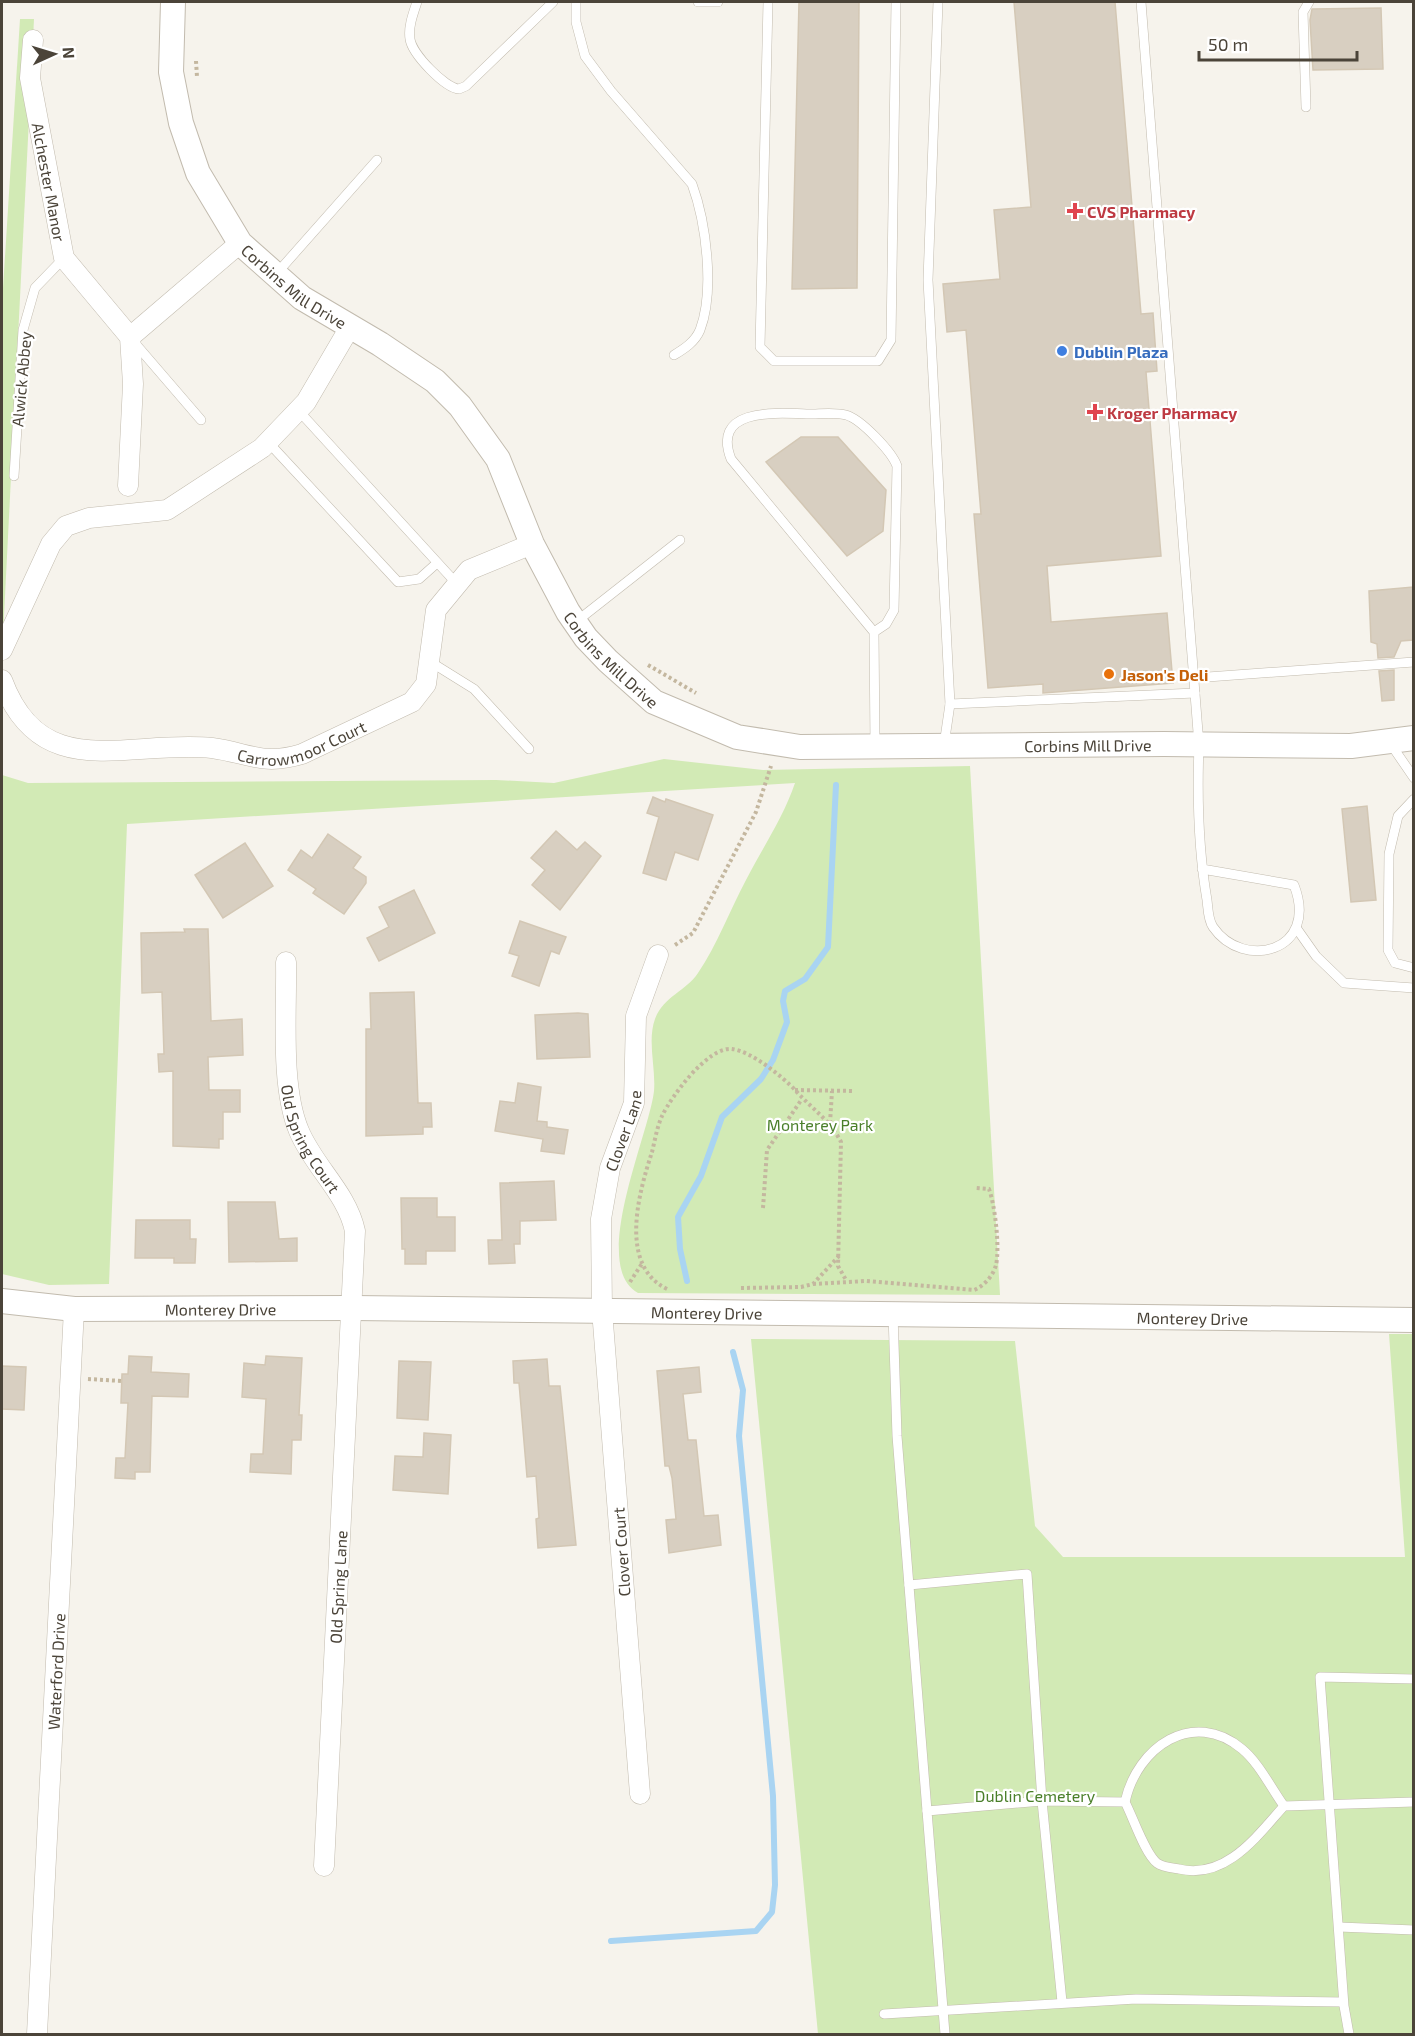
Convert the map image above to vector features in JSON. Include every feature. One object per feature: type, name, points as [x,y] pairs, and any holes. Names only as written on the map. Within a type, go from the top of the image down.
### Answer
[{"type":"street","name":"Corbins Mill Drive","points":[[173,2],[171,72],[181,123],[198,173],[216,207],[240,243],[302,298],[435,381],[460,406],[498,459],[532,544],[575,623],[586,638],[654,702],[683,717],[737,737],[800,747],[1351,746],[1402,741]]},
{"type":"street","name":"Alchester Manor","points":[[33,40],[30,78],[64,258],[130,337]]},
{"type":"street","points":[[128,486],[133,384],[130,337],[240,243]]},
{"type":"street","points":[[2,650],[51,544],[66,526],[89,518],[167,510],[268,442],[298,410],[350,327]]},
{"type":"street","name":"Carrowmoor Court","points":[[2,681],[12,704],[27,725],[44,739],[68,747],[102,751],[211,748],[263,760],[283,760],[302,754],[412,702],[426,684],[436,610],[469,570],[532,544]]},
{"type":"street","name":"Clover Lane","points":[[602,1310],[601,1219],[605,1191],[610,1168],[634,1103],[636,1016],[658,955]]},
{"type":"street","name":"Old Spring Court","points":[[286,962],[288,1088],[291,1110],[308,1149],[352,1218],[355,1254],[353,1308]]},
{"type":"street","name":"Monterey Drive","points":[[2,1301],[74,1309],[602,1310],[1413,1320]]},
{"type":"street","name":"Old Spring Lane","points":[[324,1866],[353,1308]]},
{"type":"street","name":"Waterford Drive","points":[[37,2034],[74,1309]]},
{"type":"street","name":"Clover Court","points":[[602,1310],[640,1794]]},
{"type":"lane","points":[[417,2],[409,31],[415,52],[445,84],[459,89],[466,86],[553,2]]},
{"type":"lane","points":[[576,2],[576,22],[585,56],[610,91],[692,184],[699,203],[703,225],[707,296],[700,330],[690,345],[674,356]]},
{"type":"lane","points":[[698,2],[718,2]]},
{"type":"lane","points":[[768,2],[760,347],[774,361],[878,362],[891,340],[896,2]]},
{"type":"lane","points":[[938,2],[928,280],[950,704],[944,747]]},
{"type":"lane","points":[[1141,2],[1199,745],[1197,810],[1202,869],[1211,925],[1228,944],[1265,951],[1284,944],[1297,929],[1301,903],[1294,885],[1202,869]]},
{"type":"lane","points":[[1306,107],[1303,12],[1309,2]]},
{"type":"lane","points":[[276,275],[377,160]]},
{"type":"lane","name":"Alwick Abbey","points":[[14,476],[23,330],[35,288],[64,258]]},
{"type":"lane","name":"Alchester Manor","points":[[130,337],[201,420]]},
{"type":"lane","points":[[298,410],[457,584]]},
{"type":"lane","points":[[874,632],[886,624],[894,610],[897,466],[893,456],[847,415],[760,412],[744,419],[730,429],[726,445],[731,459],[874,632],[875,748]]},
{"type":"lane","points":[[268,442],[398,582],[419,579],[437,563]]},
{"type":"lane","points":[[575,623],[680,540]]},
{"type":"lane","points":[[429,661],[474,689],[530,750]]},
{"type":"lane","points":[[1194,678],[1413,662]]},
{"type":"lane","points":[[950,704],[1195,693]]},
{"type":"lane","points":[[1402,741],[1413,777]]},
{"type":"lane","points":[[1413,799],[1398,816],[1389,854],[1388,950],[1395,963],[1413,968]]},
{"type":"lane","points":[[1297,929],[1316,956],[1344,983],[1413,988]]},
{"type":"lane","points":[[893,1314],[897,1436],[945,2034]]},
{"type":"lane","points":[[909,1585],[1027,1574],[1042,1801],[1062,2002]]},
{"type":"lane","points":[[1349,2034],[1343,2002],[1320,1677],[1413,1679]]},
{"type":"lane","points":[[1284,1806],[1244,1750],[1224,1737],[1202,1731],[1175,1737],[1159,1744],[1142,1761],[1127,1791],[1125,1802],[1149,1853],[1158,1864],[1188,1871],[1208,1870],[1228,1862],[1284,1806],[1413,1802]]},
{"type":"lane","points":[[927,1811],[1042,1801],[1125,1802]]},
{"type":"lane","points":[[1339,1927],[1413,1930]]},
{"type":"lane","points":[[884,2014],[1136,1999],[1343,2002]]},
{"type":"path","points":[[658,955],[693,933],[756,812],[771,766]]},
{"type":"path","points":[[677,1289],[666,1289],[652,1276],[643,1262],[637,1236],[638,1197],[663,1116],[694,1071],[711,1054],[731,1049],[764,1065],[795,1090],[830,1123],[841,1142],[838,1266],[846,1280]]},
{"type":"path","points":[[795,1090],[854,1091]]},
{"type":"path","points":[[830,1123],[832,1091]]},
{"type":"path","points":[[763,1208],[767,1150],[802,1099]]},
{"type":"path","points":[[733,1288],[801,1287],[846,1280],[974,1290],[981,1287],[996,1264],[993,1198],[990,1189],[976,1188]]},
{"type":"path","points":[[813,1284],[839,1256]]},
{"type":"path","points":[[630,1282],[643,1262]]},
{"type":"path","points":[[87,1379],[122,1381]]},
{"type":"green space","points":[[20,19],[34,19],[2,656],[2,304]]},
{"type":"green space","name":"Monterey Park","points":[[664,759],[763,770],[970,766],[1000,1295],[638,1293],[624,1278],[619,1256],[620,1229],[654,1091],[652,1036],[655,1019],[663,1005],[693,979],[705,962],[779,820],[795,783],[127,824],[109,1284],[49,1285],[2,1274],[2,775],[28,783],[496,780],[554,783]]},
{"type":"green space","name":"Dublin Cemetery","points":[[1389,1334],[1413,1334],[1413,2034],[818,2034],[751,1339],[1015,1341],[1035,1526],[1063,1557],[1405,1557]]},
{"type":"building","points":[[799,2],[859,2],[857,288],[792,289]]},
{"type":"building","name":"Dublin Plaza","points":[[1014,2],[1115,2],[1141,314],[1153,313],[1157,371],[1146,372],[1161,556],[1047,566],[1051,622],[1167,613],[1173,683],[1043,693],[1043,684],[988,688],[974,514],[981,514],[966,330],[947,332],[943,284],[1000,279],[994,210],[1031,207]]},
{"type":"building","points":[[1381,8],[1383,69],[1313,70],[1310,20],[1312,9]]},
{"type":"building","points":[[801,437],[838,437],[886,490],[883,531],[847,556],[766,462]]},
{"type":"building","points":[[1413,587],[1413,640],[1401,641],[1394,657],[1378,658],[1377,644],[1371,642],[1369,591]]},
{"type":"building","points":[[1394,670],[1394,700],[1382,701],[1379,671]]},
{"type":"building","points":[[653,797],[665,802],[666,799],[713,815],[698,860],[675,852],[666,880],[643,873],[659,817],[647,813]]},
{"type":"building","points":[[1367,806],[1376,900],[1351,902],[1342,809]]},
{"type":"building","points":[[556,831],[577,850],[585,842],[601,856],[560,910],[532,885],[545,870],[531,858]]},
{"type":"building","points":[[328,834],[361,857],[353,868],[366,877],[366,883],[344,914],[313,893],[316,889],[288,870],[301,850],[312,858]]},
{"type":"building","points":[[245,843],[273,886],[223,918],[195,875]]},
{"type":"building","points":[[414,890],[435,933],[379,961],[367,938],[389,927],[379,907]]},
{"type":"building","points":[[520,921],[566,937],[559,954],[551,951],[539,986],[512,976],[519,956],[509,953]]},
{"type":"building","points":[[184,929],[208,929],[211,1021],[242,1019],[243,1055],[208,1057],[209,1090],[240,1090],[240,1112],[223,1112],[223,1139],[219,1139],[219,1148],[173,1146],[173,1071],[159,1072],[158,1054],[164,1054],[162,992],[142,993],[141,933],[185,932]]},
{"type":"building","points":[[414,992],[418,1103],[431,1103],[432,1127],[423,1127],[423,1134],[366,1136],[366,1029],[371,1029],[370,993]]},
{"type":"building","points":[[588,1014],[590,1057],[537,1059],[535,1015]]},
{"type":"building","points":[[518,1083],[541,1087],[537,1121],[547,1122],[547,1127],[568,1130],[564,1154],[541,1151],[543,1139],[495,1131],[500,1101],[515,1103]]},
{"type":"building","points":[[554,1181],[556,1220],[520,1221],[520,1244],[514,1244],[515,1263],[489,1264],[488,1240],[502,1240],[500,1183]]},
{"type":"building","points":[[401,1198],[437,1198],[437,1217],[455,1217],[455,1251],[426,1251],[426,1264],[405,1264],[405,1249],[402,1249]]},
{"type":"building","points":[[228,1202],[275,1202],[279,1239],[297,1238],[297,1261],[229,1262]]},
{"type":"building","points":[[136,1220],[190,1220],[190,1239],[196,1239],[195,1263],[174,1263],[174,1258],[135,1258]]},
{"type":"building","points":[[129,1356],[152,1357],[151,1372],[189,1374],[188,1397],[152,1396],[150,1472],[135,1472],[135,1479],[115,1478],[116,1458],[125,1458],[128,1403],[121,1403],[122,1374],[128,1374]]},
{"type":"building","points":[[266,1356],[302,1358],[299,1415],[302,1415],[301,1440],[292,1440],[291,1474],[250,1472],[251,1454],[263,1454],[266,1399],[242,1397],[244,1363],[265,1365]]},
{"type":"building","points":[[547,1359],[549,1386],[560,1386],[576,1545],[538,1548],[536,1519],[539,1518],[536,1476],[527,1477],[519,1383],[514,1383],[513,1361]]},
{"type":"building","points":[[399,1361],[431,1362],[428,1420],[397,1418]]},
{"type":"building","points":[[2,1366],[26,1367],[24,1410],[2,1409]]},
{"type":"building","points":[[699,1367],[701,1392],[683,1394],[688,1440],[696,1440],[704,1516],[718,1515],[721,1545],[669,1553],[666,1520],[676,1519],[672,1478],[669,1466],[665,1466],[657,1371]]},
{"type":"building","points":[[424,1433],[451,1435],[448,1494],[393,1490],[395,1456],[423,1457]]},
{"type":"waterway","points":[[687,1281],[680,1249],[678,1217],[701,1176],[722,1117],[761,1079],[773,1060],[787,1022],[783,1001],[785,991],[805,979],[828,947],[836,785]]},
{"type":"waterway","points":[[611,1941],[756,1931],[772,1912],[775,1885],[773,1796],[739,1436],[743,1390],[733,1352]]},
{"type":"place","name":"CVS Pharmacy","points":[[1075,211]]},
{"type":"place","name":"Dublin Plaza","points":[[1062,351]]},
{"type":"place","name":"Kroger Pharmacy","points":[[1095,412]]},
{"type":"place","name":"Jason's Deli","points":[[1109,674]]}]
